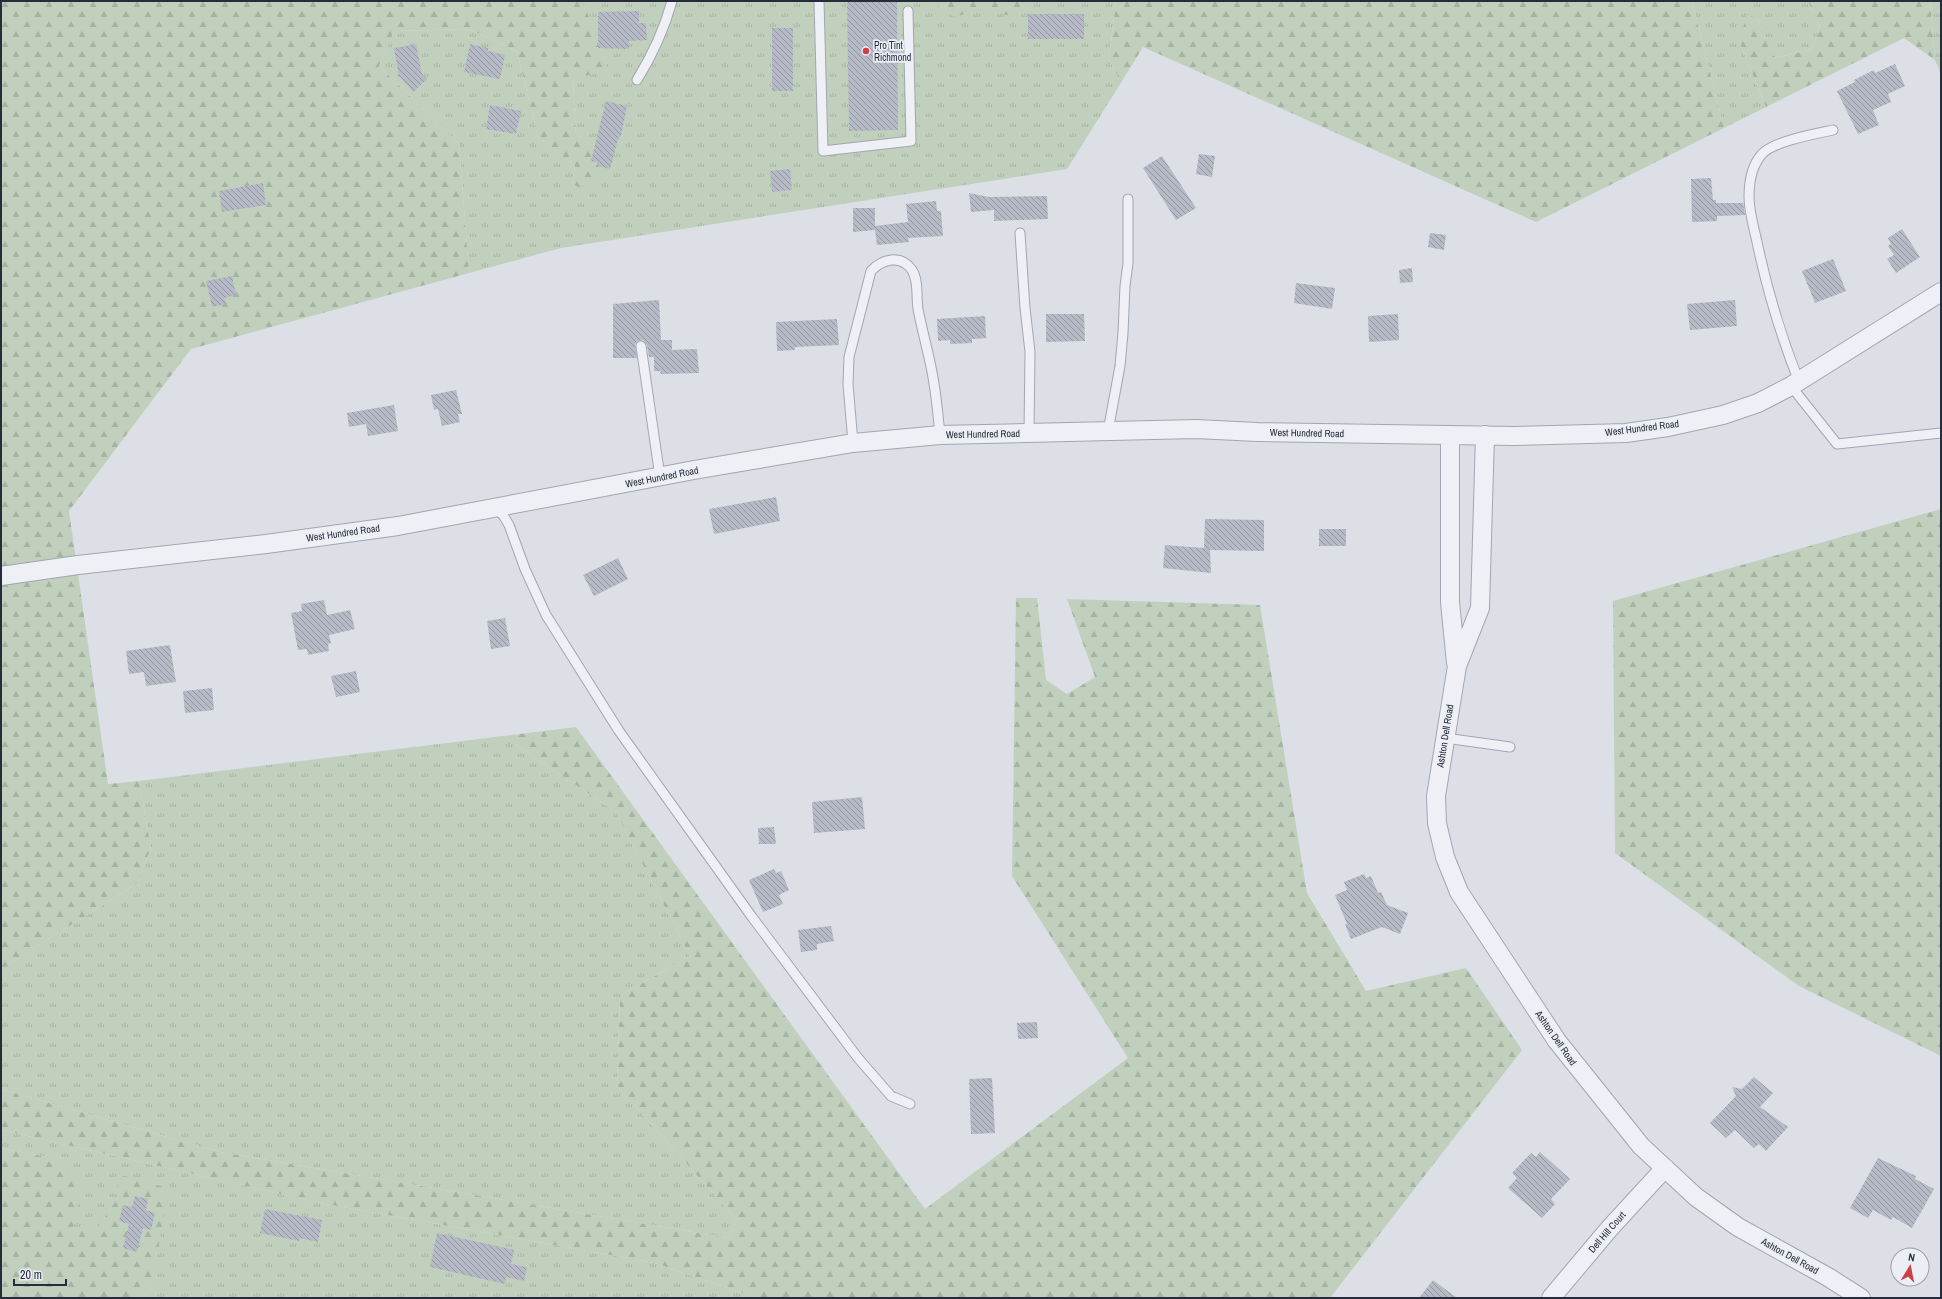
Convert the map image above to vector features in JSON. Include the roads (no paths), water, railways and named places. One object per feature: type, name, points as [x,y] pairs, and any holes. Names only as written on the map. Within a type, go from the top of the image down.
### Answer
[{"type":"street","name":"West Hundred Road","points":[[1,576],[78,565],[266,544],[398,526],[853,443],[940,435],[1196,429],[1485,436],[1626,433],[1668,427],[1723,415],[1758,402],[1795,384],[1941,292]]},
{"type":"street","name":"Ashton Dell Road","points":[[1450,435],[1450,602],[1457,666]]},
{"type":"street","name":"Ashton Dell Road","points":[[1485,436],[1480,608],[1457,666],[1436,796],[1437,823],[1445,857],[1459,892],[1557,1041],[1641,1146],[1696,1197],[1738,1228],[1828,1277],[1861,1298]]},
{"type":"street","name":"Dell Hill Court","points":[[1551,1298],[1609,1229],[1665,1168]]},
{"type":"lane","points":[[637,80],[653,54],[665,26],[672,1]]},
{"type":"lane","points":[[819,1],[823,151],[911,141],[908,11]]},
{"type":"lane","points":[[1833,130],[1795,139],[1769,150],[1762,154],[1752,171],[1749,197],[1761,261],[1795,384],[1837,444],[1941,433]]},
{"type":"lane","points":[[1108,431],[1120,366],[1124,333],[1125,286],[1128,263],[1128,199]]},
{"type":"lane","points":[[1020,233],[1025,308],[1030,352],[1029,433]]},
{"type":"lane","points":[[853,443],[848,384],[849,357],[871,271],[878,264],[888,259],[898,260],[907,265],[912,271],[916,280],[918,308],[933,373],[940,435]]},
{"type":"lane","points":[[641,346],[660,477]]},
{"type":"lane","points":[[495,509],[503,515],[509,525],[524,569],[546,615],[619,731],[752,917],[858,1058],[891,1096],[910,1104]]},
{"type":"lane","points":[[1445,738],[1510,747]]},
{"type":"place","name":"Pro Tint Richmond","points":[[866,51]]}]
